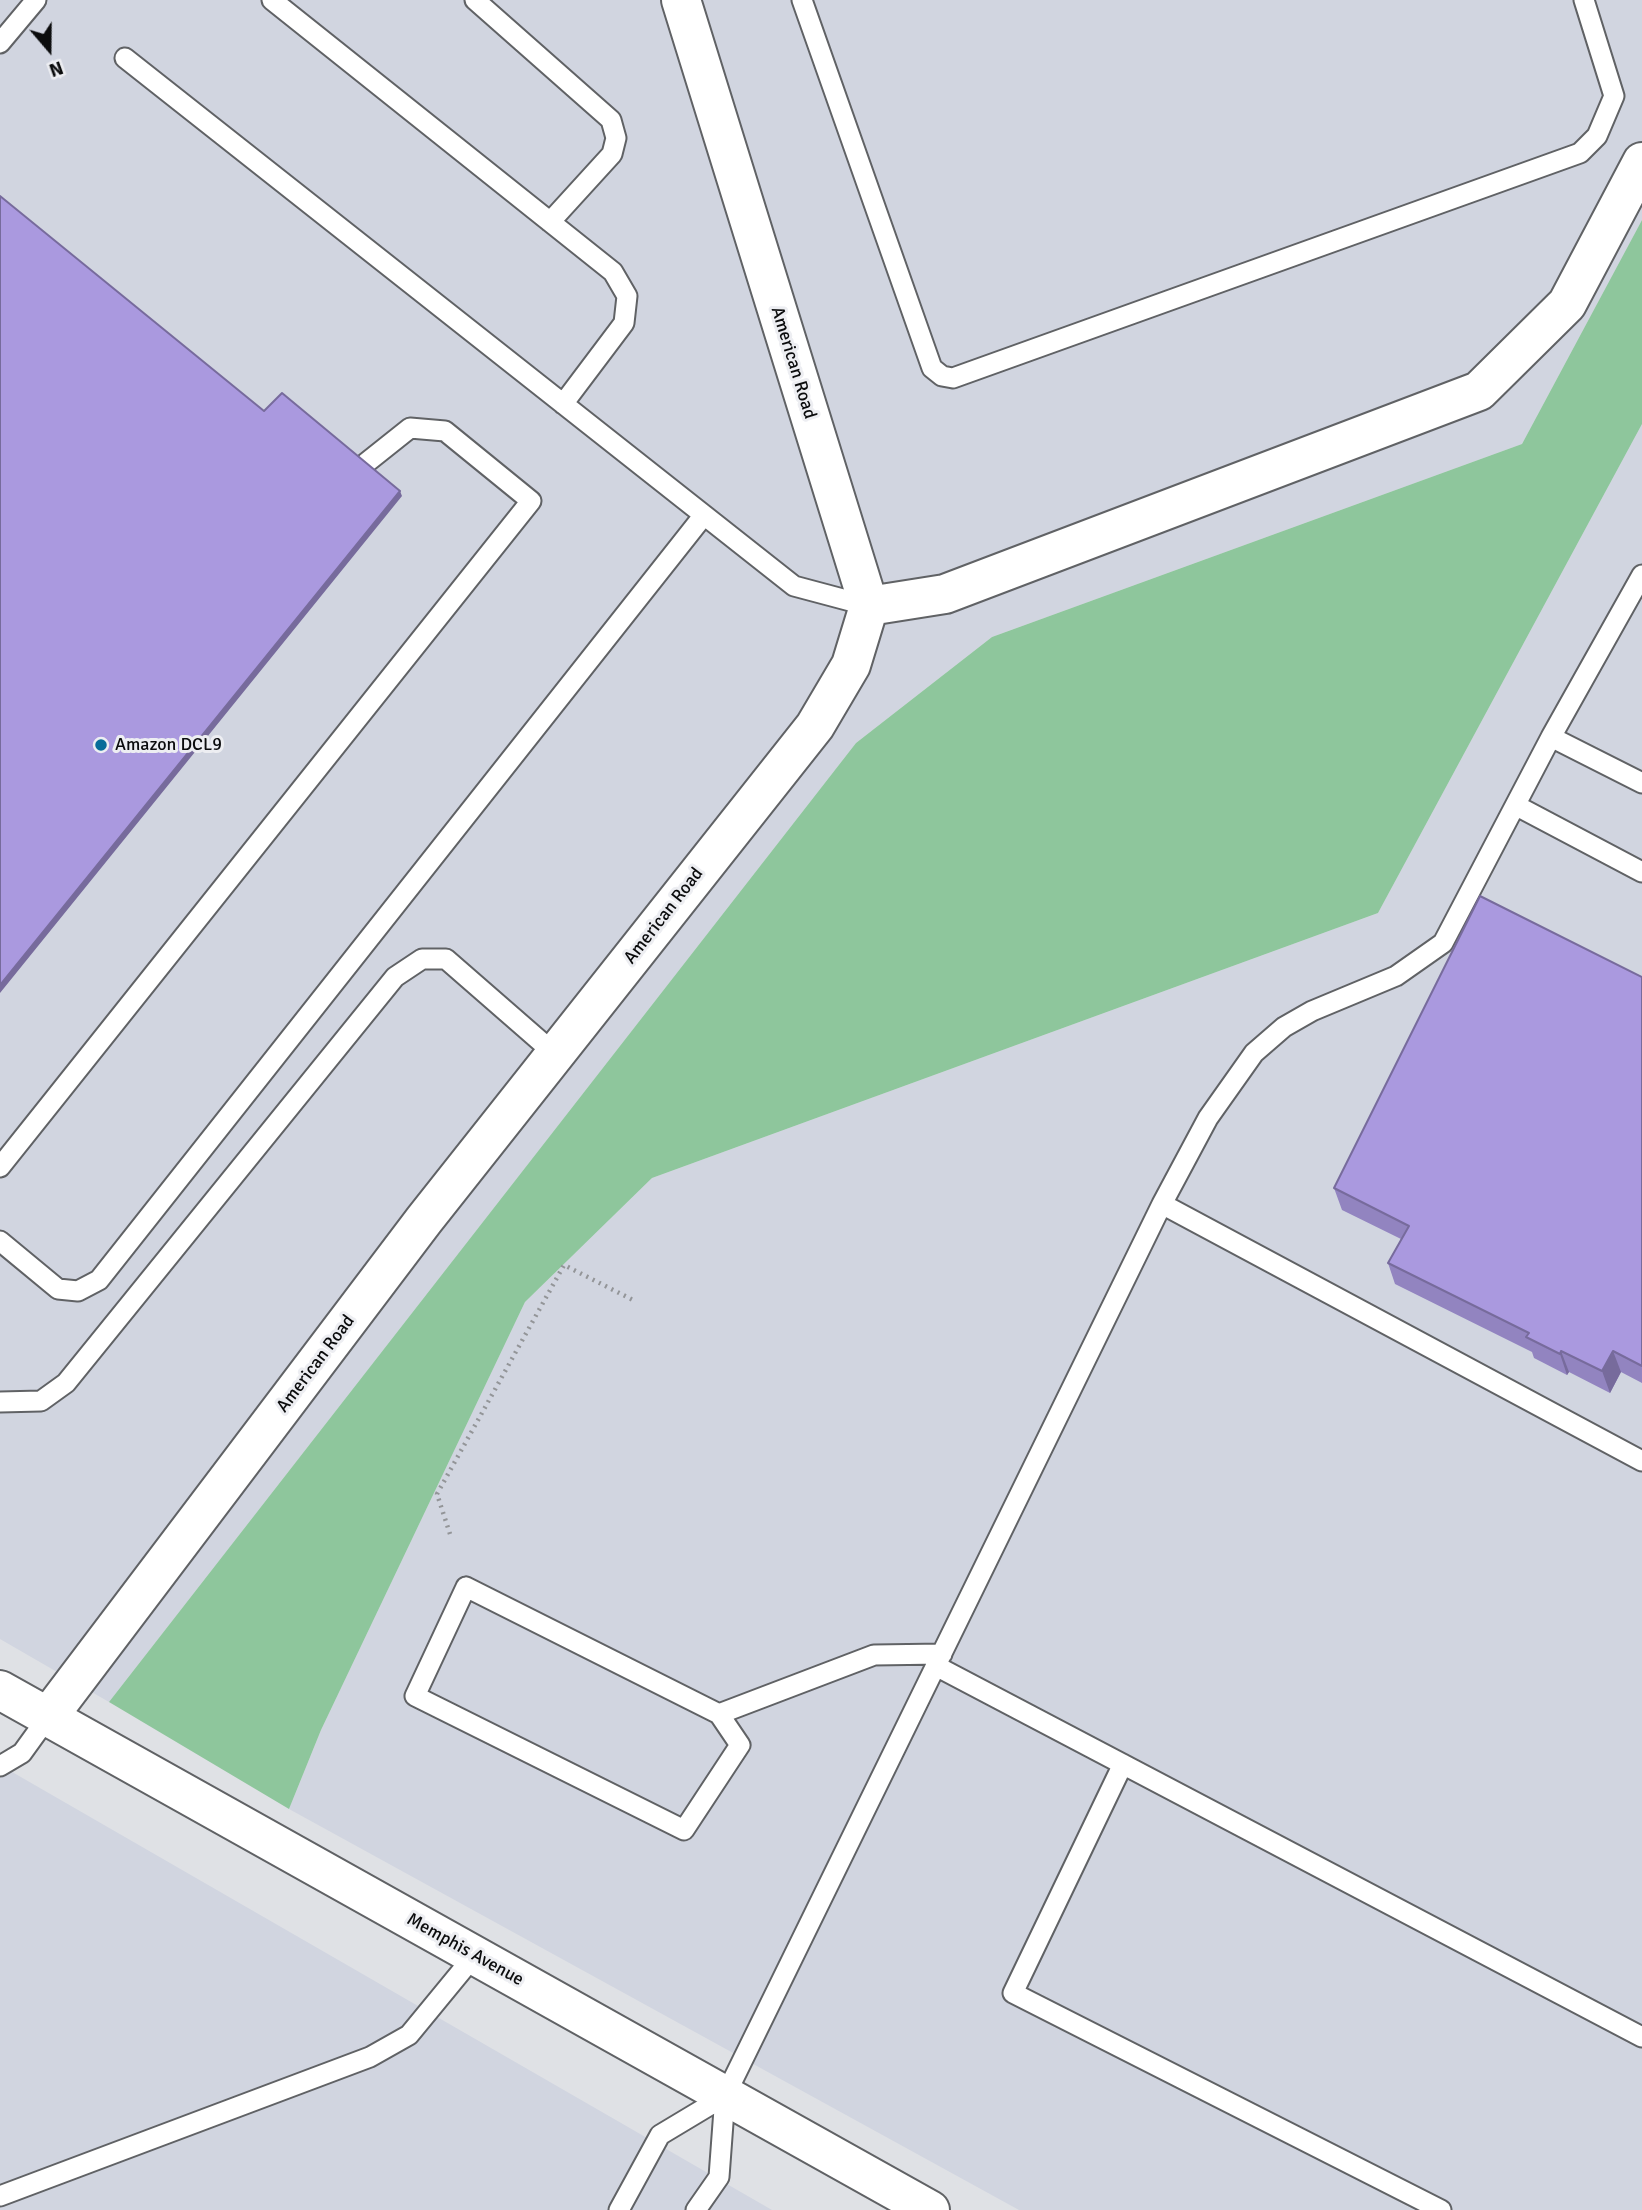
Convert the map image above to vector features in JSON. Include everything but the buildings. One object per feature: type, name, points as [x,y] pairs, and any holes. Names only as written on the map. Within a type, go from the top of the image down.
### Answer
[{"type":"street","name":"American Road","points":[[48,1717],[424,1220],[815,726],[851,666],[869,606],[681,0]]},
{"type":"street","points":[[869,606],[945,594],[1479,391],[1566,303],[1642,162]]},
{"type":"street","name":"Memphis Avenue","points":[[0,1690],[930,2210]]},
{"type":"lane","points":[[0,44],[36,0]]},
{"type":"lane","points":[[272,0],[613,272],[627,296],[624,323],[563,404]]},
{"type":"lane","points":[[475,0],[611,120],[616,138],[612,154],[550,222]]},
{"type":"lane","points":[[802,0],[932,368],[942,376],[953,378],[1580,153],[1597,136],[1614,96],[1584,0]]},
{"type":"lane","points":[[125,58],[794,586],[869,606]]},
{"type":"lane","points":[[0,1167],[531,501],[445,431],[410,428],[366,463]]},
{"type":"lane","points":[[0,1241],[58,1289],[78,1291],[99,1280],[704,515]]},
{"type":"lane","points":[[696,2210],[719,2177],[725,2096],[1162,1204],[1208,1118],[1254,1053],[1284,1027],[1408,970],[1443,943],[1551,737],[1642,575]]},
{"type":"lane","points":[[1551,737],[1642,783]]},
{"type":"lane","points":[[1517,806],[1642,872]]},
{"type":"lane","points":[[0,1402],[41,1401],[66,1383],[395,977],[422,959],[446,959],[555,1054]]},
{"type":"lane","points":[[1162,1204],[1642,1461]]},
{"type":"lane","points":[[719,1714],[740,1745],[684,1830],[415,1696],[466,1587],[719,1714],[874,1655],[939,1660],[1123,1764],[1642,2037]]},
{"type":"lane","points":[[0,1766],[22,1753],[48,1717]]},
{"type":"lane","points":[[1123,1764],[1013,1993],[1441,2210]]},
{"type":"lane","points":[[0,2196],[370,2057],[409,2035],[474,1955]]},
{"type":"lane","points":[[619,2210],[660,2135],[725,2096]]},
{"type":"path","points":[[450,1534],[437,1494],[564,1265],[632,1300]]},
{"type":"shaded area","points":[[0,0],[1642,0],[1642,220],[1522,444],[992,637],[856,743],[109,1702],[0,1639]]},
{"type":"shaded area","points":[[1642,424],[1642,2210],[1019,2210],[289,1809],[321,1730],[525,1302],[652,1178],[1378,913]]},
{"type":"shaded area","points":[[0,1765],[772,2210],[0,2210]]},
{"type":"green space","points":[[1642,220],[1642,424],[1378,913],[652,1178],[525,1302],[321,1730],[289,1809],[109,1702],[856,743],[992,637],[1522,444]]},
{"type":"place","name":"Amazon DCL9","points":[[101,745]]}]
